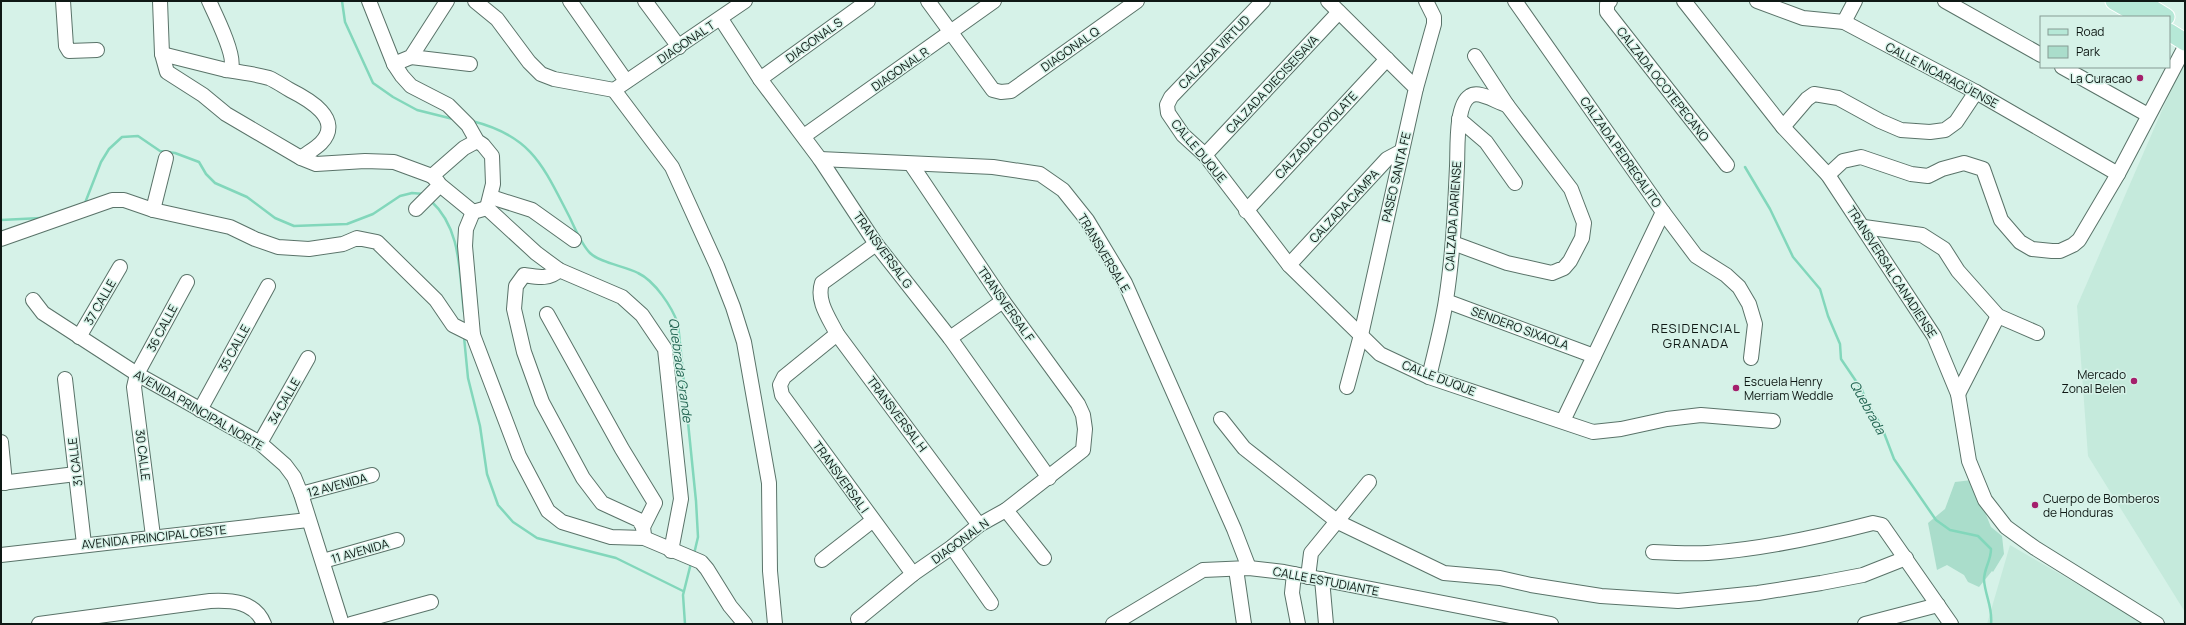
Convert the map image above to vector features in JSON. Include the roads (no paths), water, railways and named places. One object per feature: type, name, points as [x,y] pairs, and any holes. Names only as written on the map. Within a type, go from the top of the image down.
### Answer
[{"type":"main road","points":[[2114,1],[2140,16]]},
{"type":"main road","points":[[2140,1],[2164,16]]},
{"type":"main road","points":[[2170,20],[2185,28]]},
{"type":"main road","points":[[2170,33],[2185,42]]},
{"type":"street","points":[[62,1],[66,46],[69,51],[97,50]]},
{"type":"street","points":[[160,1],[162,54],[167,72],[203,95],[226,114],[301,158],[316,164],[365,161],[394,162],[473,212]]},
{"type":"street","points":[[209,1],[233,63],[231,68],[226,70]]},
{"type":"street","points":[[369,1],[394,64],[410,86],[448,105],[468,125],[477,141],[484,145],[493,160],[489,203],[536,253],[559,270],[622,297],[642,315],[665,349],[681,499],[677,553]]},
{"type":"street","points":[[411,57],[447,1]]},
{"type":"street","points":[[475,1],[497,19],[529,62],[541,74],[554,79],[614,90],[672,166],[717,266],[733,307],[744,342],[769,483],[770,571],[774,624]]},
{"type":"street","points":[[570,1],[626,81]]},
{"type":"street","points":[[645,1],[680,47]]},
{"type":"street","name":"DIAGONAL T","points":[[614,90],[680,47],[745,1]]},
{"type":"street","name":"DIAGONAL S","points":[[760,79],[868,1]]},
{"type":"street","points":[[928,1],[951,33]]},
{"type":"street","name":"DIAGONAL R","points":[[804,136],[994,1]]},
{"type":"street","name":"DIAGONAL Q","points":[[951,33],[993,90],[1001,92],[1011,91],[1137,1]]},
{"type":"street","name":"CALZADA VIRTUD","points":[[1166,105],[1171,97],[1263,1]]},
{"type":"street","points":[[1328,1],[1416,88]]},
{"type":"street","name":"PASEO SANTA FE","points":[[1347,387],[1361,335],[1416,88],[1434,24],[1434,17],[1426,1]]},
{"type":"street","name":"CALZADA PEDREGALITO","points":[[1515,1],[1663,212],[1563,421]]},
{"type":"street","name":"CALZADA OCOTEPECANO","points":[[1610,1],[1607,4],[1607,12],[1727,166]]},
{"type":"street","name":"TRANSVERSAL CANADIENSE","points":[[1684,1],[1783,127],[1828,175],[1864,227],[1934,336],[1958,394],[1969,461],[1985,500],[2006,527],[2035,548],[2157,624]]},
{"type":"street","name":"CALLE NICARAGÜENSE","points":[[1757,1],[1775,4],[1803,18],[1844,22],[1976,92],[2118,174]]},
{"type":"street","points":[[1844,22],[1855,1]]},
{"type":"street","points":[[1945,1],[2040,54]]},
{"type":"street","name":"CALZADA DIECISEISAVA","points":[[1205,155],[1339,12]]},
{"type":"street","name":"TRANSVERSAL G","points":[[720,19],[760,79],[820,159],[876,244],[950,338],[1049,478]]},
{"type":"street","points":[[1828,175],[1843,161],[1861,157],[1911,174],[1928,176],[1942,169],[1964,163],[1976,166],[1983,169],[2001,220],[2020,242],[2032,249],[2060,251],[2079,240],[2118,174],[2185,47]]},
{"type":"street","points":[[162,54],[226,70],[269,78],[316,105],[324,113],[327,120],[328,129],[320,144],[301,158]]},
{"type":"street","points":[[1453,243],[1507,262],[1552,273],[1564,268],[1570,261],[1582,238],[1584,224],[1571,188],[1506,105],[1475,56]]},
{"type":"street","points":[[394,64],[411,57],[470,64]]},
{"type":"street","name":"CALZADA COYOLATE","points":[[1246,211],[1387,59]]},
{"type":"street","points":[[2064,68],[2148,116]]},
{"type":"street","points":[[1783,127],[1807,99],[1814,94],[1838,98],[1880,121],[1902,130],[1918,132],[1945,130],[1956,122],[1976,92]]},
{"type":"street","name":"CALZADA DARIENSE","points":[[1429,377],[1446,301],[1453,243],[1459,119],[1466,100],[1475,94],[1480,93],[1494,101],[1506,105]]},
{"type":"street","name":"CALLE DUQUE","points":[[1166,105],[1168,113],[1183,135],[1205,155],[1246,211],[1289,265],[1380,354],[1429,377],[1593,432],[1621,429],[1701,415],[1773,422]]},
{"type":"street","points":[[1459,119],[1486,142],[1515,183]]},
{"type":"street","points":[[416,209],[464,148],[477,141]]},
{"type":"street","name":"CALZADA CAMPA","points":[[1289,265],[1387,159],[1402,151]]},
{"type":"street","points":[[153,210],[166,158]]},
{"type":"street","name":"TRANSVERSAL E","points":[[820,159],[993,167],[1040,174],[1063,190],[1086,220],[1125,284],[1234,529],[1243,569],[1244,624]]},
{"type":"street","name":"TRANSVERSAL F","points":[[911,164],[1003,301],[1078,404],[1083,414],[1085,429],[1083,450]]},
{"type":"street","points":[[1,239],[112,200],[124,200],[153,210],[230,227],[255,240],[278,247],[309,249],[343,244],[357,238],[377,242],[436,300],[453,325],[473,335]]},
{"type":"street","points":[[574,240],[532,210],[489,203],[473,212],[466,229],[465,246],[473,335],[519,456],[538,496],[548,511],[562,522],[611,537],[644,532]]},
{"type":"street","points":[[1663,212],[1696,256],[1726,275],[1742,293],[1749,304],[1755,324],[1751,358]]},
{"type":"street","points":[[1864,227],[1922,235],[1944,249],[1958,271],[1998,316],[2037,333]]},
{"type":"street","name":"TRANSVERSAL H","points":[[876,244],[822,283],[819,292],[820,300],[837,334],[979,525]]},
{"type":"street","name":"37 CALLE","points":[[79,337],[120,267]]},
{"type":"street","points":[[559,270],[553,276],[524,276],[516,286],[514,309],[524,352],[542,402],[583,478],[602,503],[639,520],[644,532],[677,553],[701,562],[730,606],[745,624]]},
{"type":"street","name":"36 CALLE","points":[[138,374],[187,282]]},
{"type":"street","name":"35 CALLE","points":[[200,410],[268,286]]},
{"type":"street","name":"AVENIDA PRINCIPAL NORTE","points":[[33,300],[43,313],[79,337],[138,374],[260,443],[285,464],[294,477],[301,494],[342,624]]},
{"type":"street","points":[[950,338],[1003,301]]},
{"type":"street","name":"SENDERO SIXAOLA","points":[[1446,301],[1594,356]]},
{"type":"street","points":[[547,314],[622,449],[655,503],[644,532]]},
{"type":"street","points":[[1958,394],[1998,316]]},
{"type":"street","name":"TRANSVERSAL I","points":[[837,334],[784,377],[780,385],[782,395],[872,521],[913,574]]},
{"type":"street","name":"34 CALLE","points":[[260,443],[308,358]]},
{"type":"street","name":"30 CALLE","points":[[138,374],[134,387],[153,536]]},
{"type":"street","name":"31 CALLE","points":[[65,379],[84,544]]},
{"type":"street","points":[[1221,419],[1244,448],[1338,522],[1444,573],[1500,578],[1531,585],[1616,597],[1678,601],[1758,593],[1863,575],[1906,558]]},
{"type":"street","points":[[1,442],[3,483],[76,474]]},
{"type":"street","name":"DIAGONAL N","points":[[858,619],[913,574],[952,547],[979,525],[1006,510],[1083,450]]},
{"type":"street","name":"12 AVENIDA","points":[[301,494],[372,475]]},
{"type":"street","points":[[1326,624],[1315,578],[1311,553],[1338,522],[1369,482]]},
{"type":"street","points":[[1006,510],[1044,558]]},
{"type":"street","name":"AVENIDA PRINCIPAL OESTE","points":[[1,555],[153,536],[308,520]]},
{"type":"street","points":[[822,560],[872,521]]},
{"type":"street","points":[[1653,552],[1706,553],[1749,549],[1813,538],[1873,523],[1882,525],[1951,624]]},
{"type":"street","name":"11 AVENIDA","points":[[323,561],[397,540]]},
{"type":"street","points":[[952,547],[991,602]]},
{"type":"street","name":"CALLE ESTUDIANTE","points":[[1113,624],[1203,570],[1243,569],[1294,574],[1548,624]]},
{"type":"street","points":[[1294,574],[1292,593],[1298,624]]},
{"type":"street","points":[[39,624],[130,619],[210,601],[230,600],[248,605],[261,617],[264,624]]},
{"type":"street","points":[[351,624],[431,602]]},
{"type":"street","points":[[1865,624],[1938,605]]},
{"type":"waterway","name":"Quebrada Grande","points":[[342,1],[345,22],[373,83],[393,97],[417,110],[453,119]]},
{"type":"waterway","name":"Quebrada Grande","points":[[472,121],[492,127],[509,135],[522,144],[543,168],[560,198],[581,241],[590,253],[606,262],[633,271],[644,277],[657,288],[672,310],[678,324],[696,501],[698,537],[694,554]]},
{"type":"waterway","points":[[85,203],[101,162],[109,149],[122,137],[138,136],[160,151],[175,153],[199,162],[206,174],[215,183],[247,197],[275,218],[294,226],[347,224],[373,214],[400,196],[412,193],[424,194]]},
{"type":"waterway","name":"Quebrada","points":[[1745,167],[1770,209],[1793,257],[1820,289],[1828,316],[1840,344],[1841,359],[1862,390],[1867,403],[1881,425],[1894,459],[1936,520],[1950,530],[1978,536],[1991,549],[1984,580],[1991,612],[1991,624]]},
{"type":"waterway","points":[[431,201],[441,212],[449,225],[454,238],[460,268],[464,312]]},
{"type":"waterway","points":[[1,220],[41,218]]},
{"type":"waterway","points":[[464,337],[468,378],[480,426],[487,474],[498,505],[513,522],[537,538],[616,558],[683,591]]},
{"type":"waterway","name":"Quebrada Grande","points":[[685,624],[683,595],[691,563]]},
{"type":"place","name":"La Curacao","points":[[2140,78]]},
{"type":"place","name":"Mercado Zonal Belen","points":[[2134,381]]},
{"type":"place","name":"Escuela Henry Merriam Weddle","points":[[1736,388]]},
{"type":"place","name":"Cuerpo de Bomberos de Honduras","points":[[2035,505]]},
{"type":"district","name":"RESIDENCIAL GRANADA","points":[[1696,336]]}]
